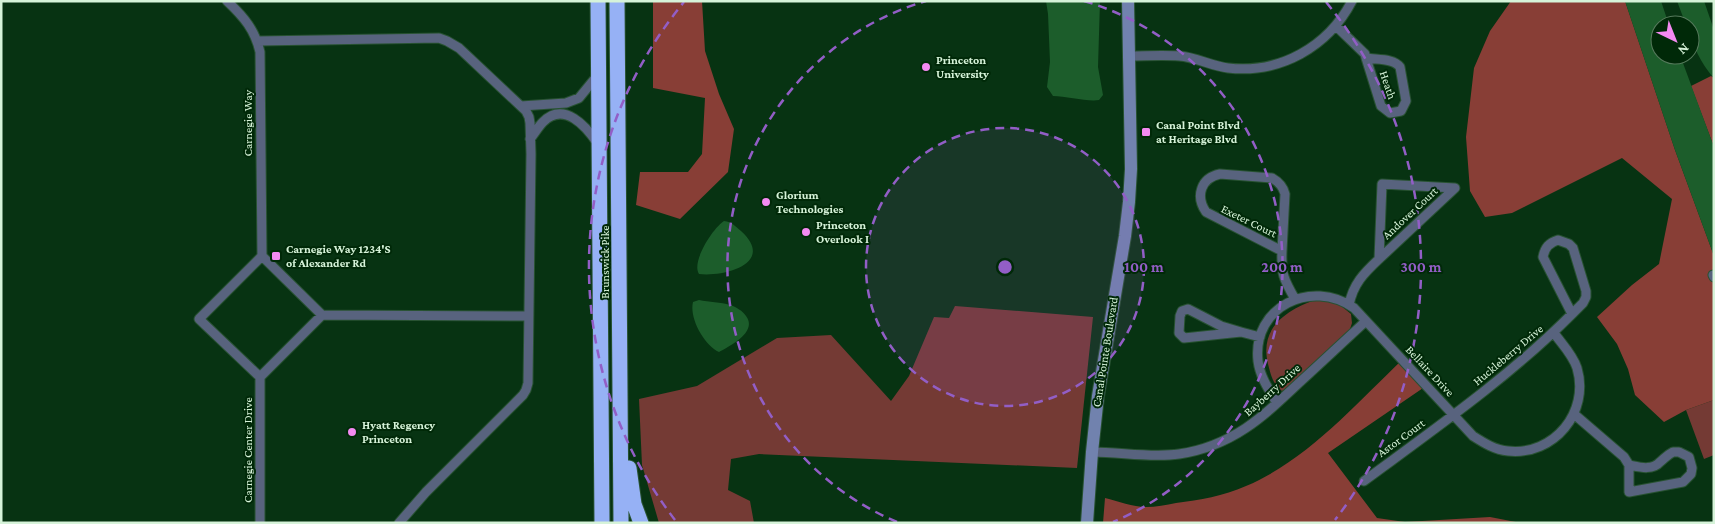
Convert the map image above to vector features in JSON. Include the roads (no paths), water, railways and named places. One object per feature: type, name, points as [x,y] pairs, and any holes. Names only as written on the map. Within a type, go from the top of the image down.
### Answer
[{"type":"highway","name":"Brunswick Pike","points":[[598,1],[602,523]]},
{"type":"highway","name":"Brunswick Pike","points":[[617,1],[622,523]]},
{"type":"highway","points":[[620,402],[633,496],[640,523]]},
{"type":"highway","points":[[593,523],[602,458]]},
{"type":"street","name":"Carnegie Way","points":[[227,1],[245,18],[258,41],[261,66],[262,256]]},
{"type":"street","name":"Canal Pointe Boulevard","points":[[1087,523],[1092,452],[1103,356],[1125,236],[1129,202],[1128,1]]},
{"type":"street","points":[[1129,56],[1179,56],[1227,68],[1246,69],[1279,64],[1314,47],[1336,26],[1352,1]]},
{"type":"street","points":[[1336,26],[1365,54],[1366,58]]},
{"type":"street","points":[[258,41],[439,38],[459,48],[521,106],[529,117],[528,383],[526,390],[523,396],[426,492],[398,523]]},
{"type":"street","name":"Heath","points":[[1366,58],[1393,61],[1400,67],[1406,101],[1401,110],[1390,113],[1381,106],[1366,58]]},
{"type":"street","points":[[521,106],[566,103],[579,98],[599,73]]},
{"type":"street","points":[[530,138],[544,121],[554,115],[567,115],[579,120],[600,148]]},
{"type":"street","name":"Exeter Court","points":[[1282,251],[1206,212],[1200,199],[1202,185],[1214,175],[1220,174],[1272,178],[1283,187],[1285,194],[1282,272],[1284,280],[1295,299]]},
{"type":"street","name":"Andover Court","points":[[1382,184],[1455,188],[1414,226],[1379,259],[1382,184]]},
{"type":"street","name":"Huckleberry Drive","points":[[1454,416],[1526,358],[1554,333],[1583,303],[1586,291],[1573,248],[1569,244],[1558,240],[1547,246],[1543,257],[1572,314]]},
{"type":"street","points":[[322,315],[260,377],[199,319],[262,256],[322,315],[528,316]]},
{"type":"street","points":[[1349,305],[1355,285],[1360,277],[1379,259]]},
{"type":"street","name":"Bellaire Drive","points":[[1277,403],[1260,372],[1258,349],[1260,337],[1268,320],[1276,311],[1295,299],[1313,295],[1326,296],[1349,305],[1366,321],[1473,436],[1500,450],[1519,452],[1551,441],[1568,424],[1574,414],[1580,391],[1579,379],[1571,355],[1554,333]]},
{"type":"street","points":[[1241,332],[1184,338],[1179,333],[1180,316],[1182,311],[1188,310],[1221,326],[1260,337]]},
{"type":"street","name":"Bayberry Drive","points":[[1092,452],[1178,454],[1197,450],[1234,436],[1248,428],[1277,403],[1366,321]]},
{"type":"street","name":"Carnegie Center Drive","points":[[260,377],[260,523]]},
{"type":"street","points":[[1574,414],[1624,457],[1629,465],[1630,492],[1682,482],[1691,474],[1692,468],[1689,457],[1679,452],[1667,454],[1655,466],[1649,468],[1629,465]]},
{"type":"street","name":"Astor Court","points":[[1364,480],[1454,416]]},
{"type":"place","name":"Princeton University","points":[[926,67]]},
{"type":"place","name":"Canal Point Blvd at Heritage Blvd","points":[[1146,132]]},
{"type":"place","name":"Glorium Technologies","points":[[766,202]]},
{"type":"place","name":"Princeton Overlook I","points":[[806,232]]},
{"type":"place","name":"Carnegie Way 1234'S of Alexander Rd","points":[[276,256]]},
{"type":"place","name":"Hyatt Regency Princeton","points":[[352,432]]}]
